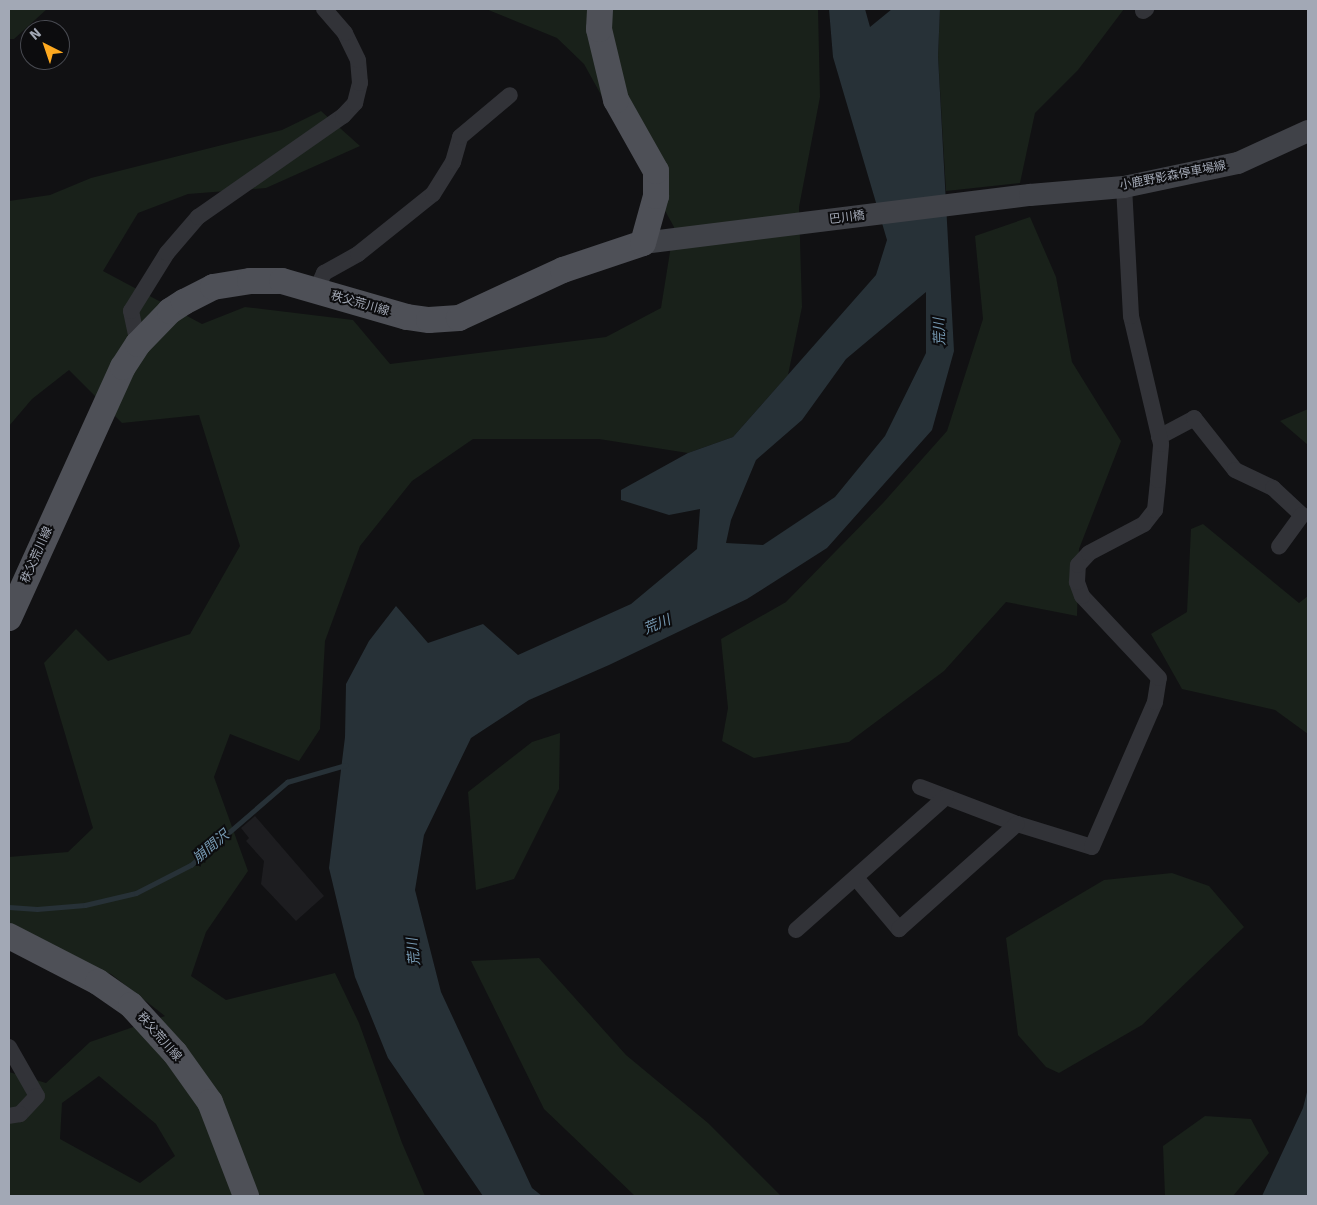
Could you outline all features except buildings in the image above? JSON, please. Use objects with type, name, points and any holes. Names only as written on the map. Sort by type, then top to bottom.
[{"type":"main road","points":[[600,9],[599,28],[616,100],[656,171],[653,242]]},
{"type":"main road","name":"小鹿野影森停車場線","points":[[1030,195],[1124,187],[1238,163],[1308,131]]},
{"type":"main road","name":"巴川橋","points":[[653,242],[1030,195]]},
{"type":"main road","name":"秩父荒川線","points":[[9,618],[106,401],[138,344],[170,311],[213,287],[250,281],[282,281],[407,317],[429,320],[459,318],[564,270],[653,242]]},
{"type":"main road","name":"秩父荒川線","points":[[9,936],[89,977],[131,1005],[175,1053],[210,1102],[246,1196]]},
{"type":"street","points":[[138,344],[131,312],[167,253],[198,217],[344,116],[355,103],[360,83],[358,60],[345,33],[324,9]]},
{"type":"street","points":[[316,291],[324,273],[358,254],[433,194],[453,162],[460,137],[510,95]]},
{"type":"street","points":[[920,787],[1017,824],[1092,847],[1155,702],[1159,678],[1082,596],[1077,582],[1078,565],[1089,553],[1144,524],[1155,510],[1159,437],[1132,316],[1124,187]]},
{"type":"street","points":[[1159,437],[1194,418],[1235,470],[1273,488],[1295,508],[1302,515],[1278,547]]},
{"type":"street","points":[[796,930],[946,797]]},
{"type":"street","points":[[856,878],[899,929],[1017,824]]},
{"type":"street","points":[[9,1047],[37,1096],[20,1114],[9,1116]]},
{"type":"shaded area","points":[[9,9],[47,9],[35,20],[20,20],[20,34],[14,39],[9,39]]},
{"type":"shaded area","points":[[486,9],[818,9],[820,97],[799,207],[802,307],[788,375],[733,437],[688,453],[599,439],[473,439],[412,481],[360,546],[325,641],[320,729],[299,761],[230,734],[214,777],[248,871],[206,932],[191,976],[226,1000],[335,973],[359,1023],[402,1143],[425,1196],[9,1196],[9,1072],[46,1083],[90,1042],[165,1016],[111,974],[9,945],[9,857],[68,852],[93,828],[44,663],[76,629],[108,661],[190,634],[240,546],[199,415],[122,423],[69,370],[32,399],[9,426],[9,201],[50,195],[91,178],[282,130],[321,111],[360,146],[266,188],[188,194],[138,213],[103,271],[202,324],[245,307],[353,320],[390,364],[606,337],[661,308],[674,227],[584,64],[557,38]],"holes":[[[99,1076],[156,1124],[175,1156],[140,1183],[60,1139],[62,1103]]]},
{"type":"shaded area","points":[[940,9],[1124,9],[1078,70],[1035,113],[1020,183],[946,191],[938,56]]},
{"type":"shaded area","points":[[1030,217],[1056,277],[1072,362],[1121,441],[1079,549],[1077,616],[1006,602],[944,671],[849,742],[754,758],[722,741],[728,708],[721,639],[786,602],[883,503],[947,431],[983,319],[975,236]]},
{"type":"shaded area","points":[[1308,409],[1308,445],[1280,421]]},
{"type":"shaded area","points":[[1203,524],[1299,603],[1308,596],[1308,734],[1275,710],[1182,689],[1151,634],[1187,612],[1191,529]]},
{"type":"shaded area","points":[[560,733],[559,789],[514,879],[476,890],[468,792],[532,742]]},
{"type":"shaded area","points":[[255,816],[324,896],[296,921],[261,884],[264,861],[246,841],[249,838],[241,828]]},
{"type":"shaded area","points":[[1172,873],[1209,886],[1244,927],[1142,1025],[1059,1073],[1046,1067],[1018,1035],[1006,938],[1104,880]]},
{"type":"shaded area","points":[[539,958],[626,1055],[708,1123],[781,1196],[635,1196],[544,1109],[471,961]]},
{"type":"shaded area","points":[[1205,1116],[1251,1119],[1269,1153],[1233,1196],[1165,1196],[1163,1146]]},
{"type":"water","name":"荒川","points":[[829,9],[865,9],[870,27],[892,9],[940,9],[938,56],[954,351],[932,430],[827,548],[747,599],[609,665],[529,700],[471,738],[424,835],[415,890],[441,992],[532,1188],[542,1196],[483,1196],[388,1058],[355,977],[329,868],[345,737],[346,684],[369,641],[396,606],[428,643],[483,624],[518,655],[631,604],[697,549],[700,509],[669,515],[621,500],[621,490],[688,453],[733,437],[876,275],[887,240],[833,57]],"holes":[[[926,292],[926,353],[885,436],[835,497],[763,545],[726,543],[731,520],[756,460],[802,420],[846,359]]]},
{"type":"water","points":[[1308,1088],[1308,1196],[1262,1196],[1303,1108]]},
{"type":"waterway","name":"崩間沢","points":[[9,907],[37,909],[85,905],[136,893],[191,865],[287,782],[346,765]]}]
